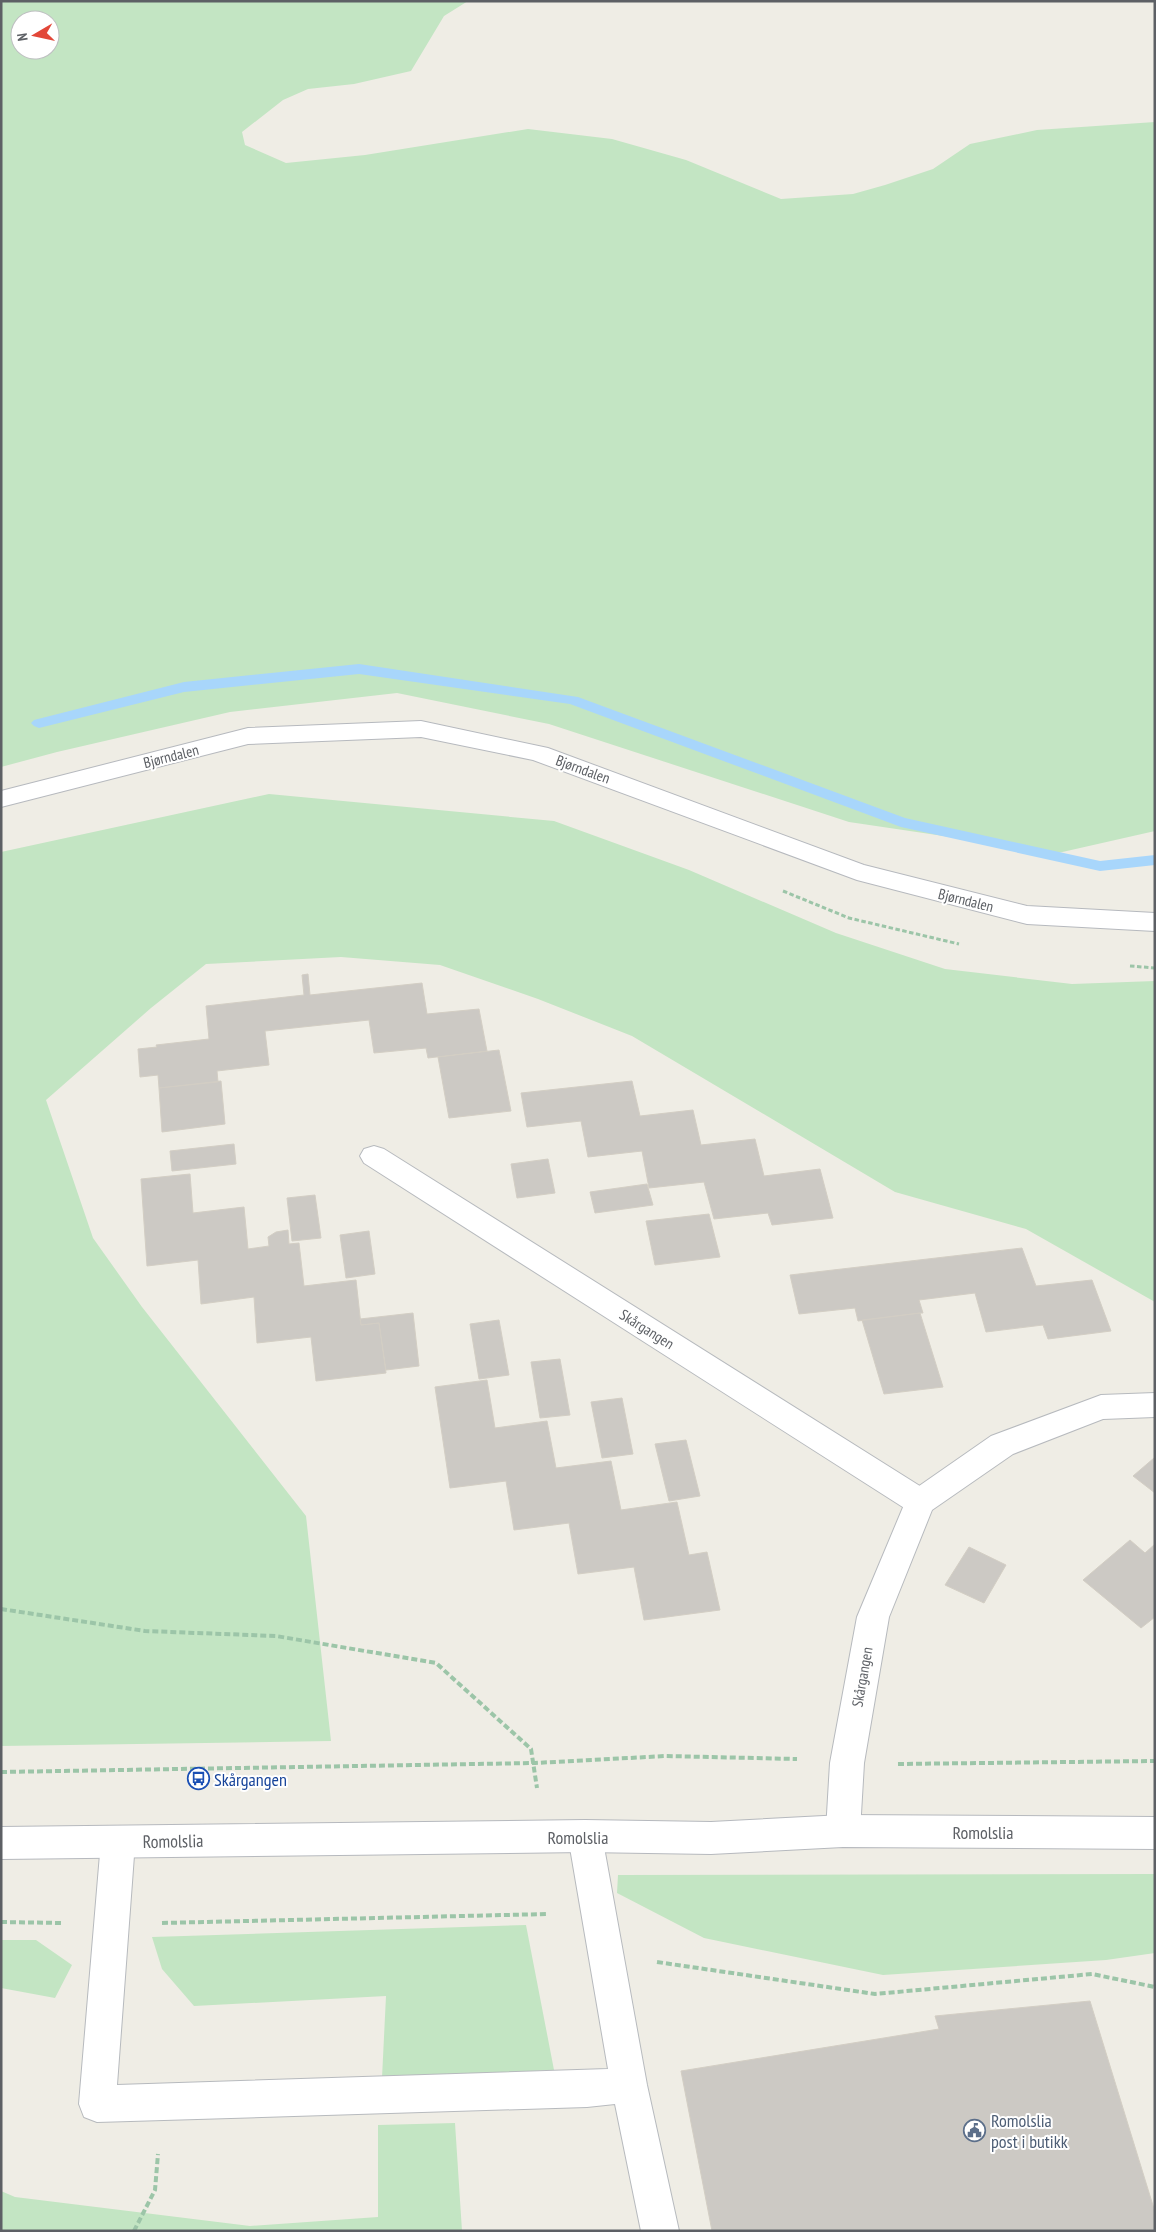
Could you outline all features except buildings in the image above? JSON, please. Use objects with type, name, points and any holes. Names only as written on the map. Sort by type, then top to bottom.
[{"type":"street","name":"Bjørndalen","points":[[1,799],[248,736],[421,729],[539,753],[857,872],[1027,916],[1155,922]]},
{"type":"street","name":"Skårgangen","points":[[374,1156],[920,1502],[873,1617],[847,1763],[843,1831]]},
{"type":"street","points":[[920,1502],[1002,1445],[1101,1407],[1155,1404]]},
{"type":"street","name":"Romolslia","points":[[1,1843],[585,1836],[710,1838],[843,1831],[1155,1833]]},
{"type":"street","points":[[585,1836],[629,2085],[660,2231]]},
{"type":"street","points":[[118,1842],[98,2104],[587,2089],[629,2085]]},
{"type":"path","points":[[777,888],[849,918],[961,944]]},
{"type":"path","points":[[1125,965],[1155,968]]},
{"type":"path","points":[[1,1609],[145,1631],[276,1636],[436,1663],[531,1749],[535,1763],[1,1772]]},
{"type":"path","points":[[1,1922],[112,1924],[549,1914]]},
{"type":"path","points":[[606,1954],[875,1994],[1092,1974],[1155,1987]]},
{"type":"path","points":[[134,2231],[155,2190],[162,2102]]},
{"type":"green space","points":[[1,1],[468,1],[444,16],[411,71],[354,84],[308,89],[283,100],[242,132],[245,145],[286,163],[365,155],[528,129],[612,139],[686,160],[781,199],[853,194],[933,169],[970,144],[1037,130],[1155,122],[1155,831],[1058,853],[849,822],[549,724],[397,693],[230,712],[57,752],[1,767]]},
{"type":"green space","points":[[269,794],[554,821],[689,870],[836,933],[945,969],[1072,984],[1155,981],[1155,1302],[1026,1229],[895,1192],[632,1036],[538,999],[440,965],[341,957],[206,964],[151,1008],[46,1100],[93,1238],[142,1307],[306,1516],[331,1741],[1,1746],[1,852]]},
{"type":"green space","points":[[1155,1874],[1155,1953],[1106,1960],[883,1975],[704,1938],[617,1893],[618,1875]]},
{"type":"green space","points":[[526,1925],[554,2070],[382,2078],[386,1996],[194,2006],[162,1969],[152,1937]]},
{"type":"green space","points":[[1,1940],[36,1940],[72,1965],[55,1998],[1,1988]]},
{"type":"green space","points":[[455,2123],[462,2231],[1,2231],[1,2191],[15,2197],[250,2226],[378,2217],[378,2125]]},
{"type":"waterway","points":[[39,723],[184,687],[359,669],[573,700],[901,822],[1100,866],[1155,860]]},
{"type":"place","name":"Skårgangen","points":[[198,1779]]},
{"type":"place","name":"Romolslia post i butikk","points":[[975,2130]]}]
